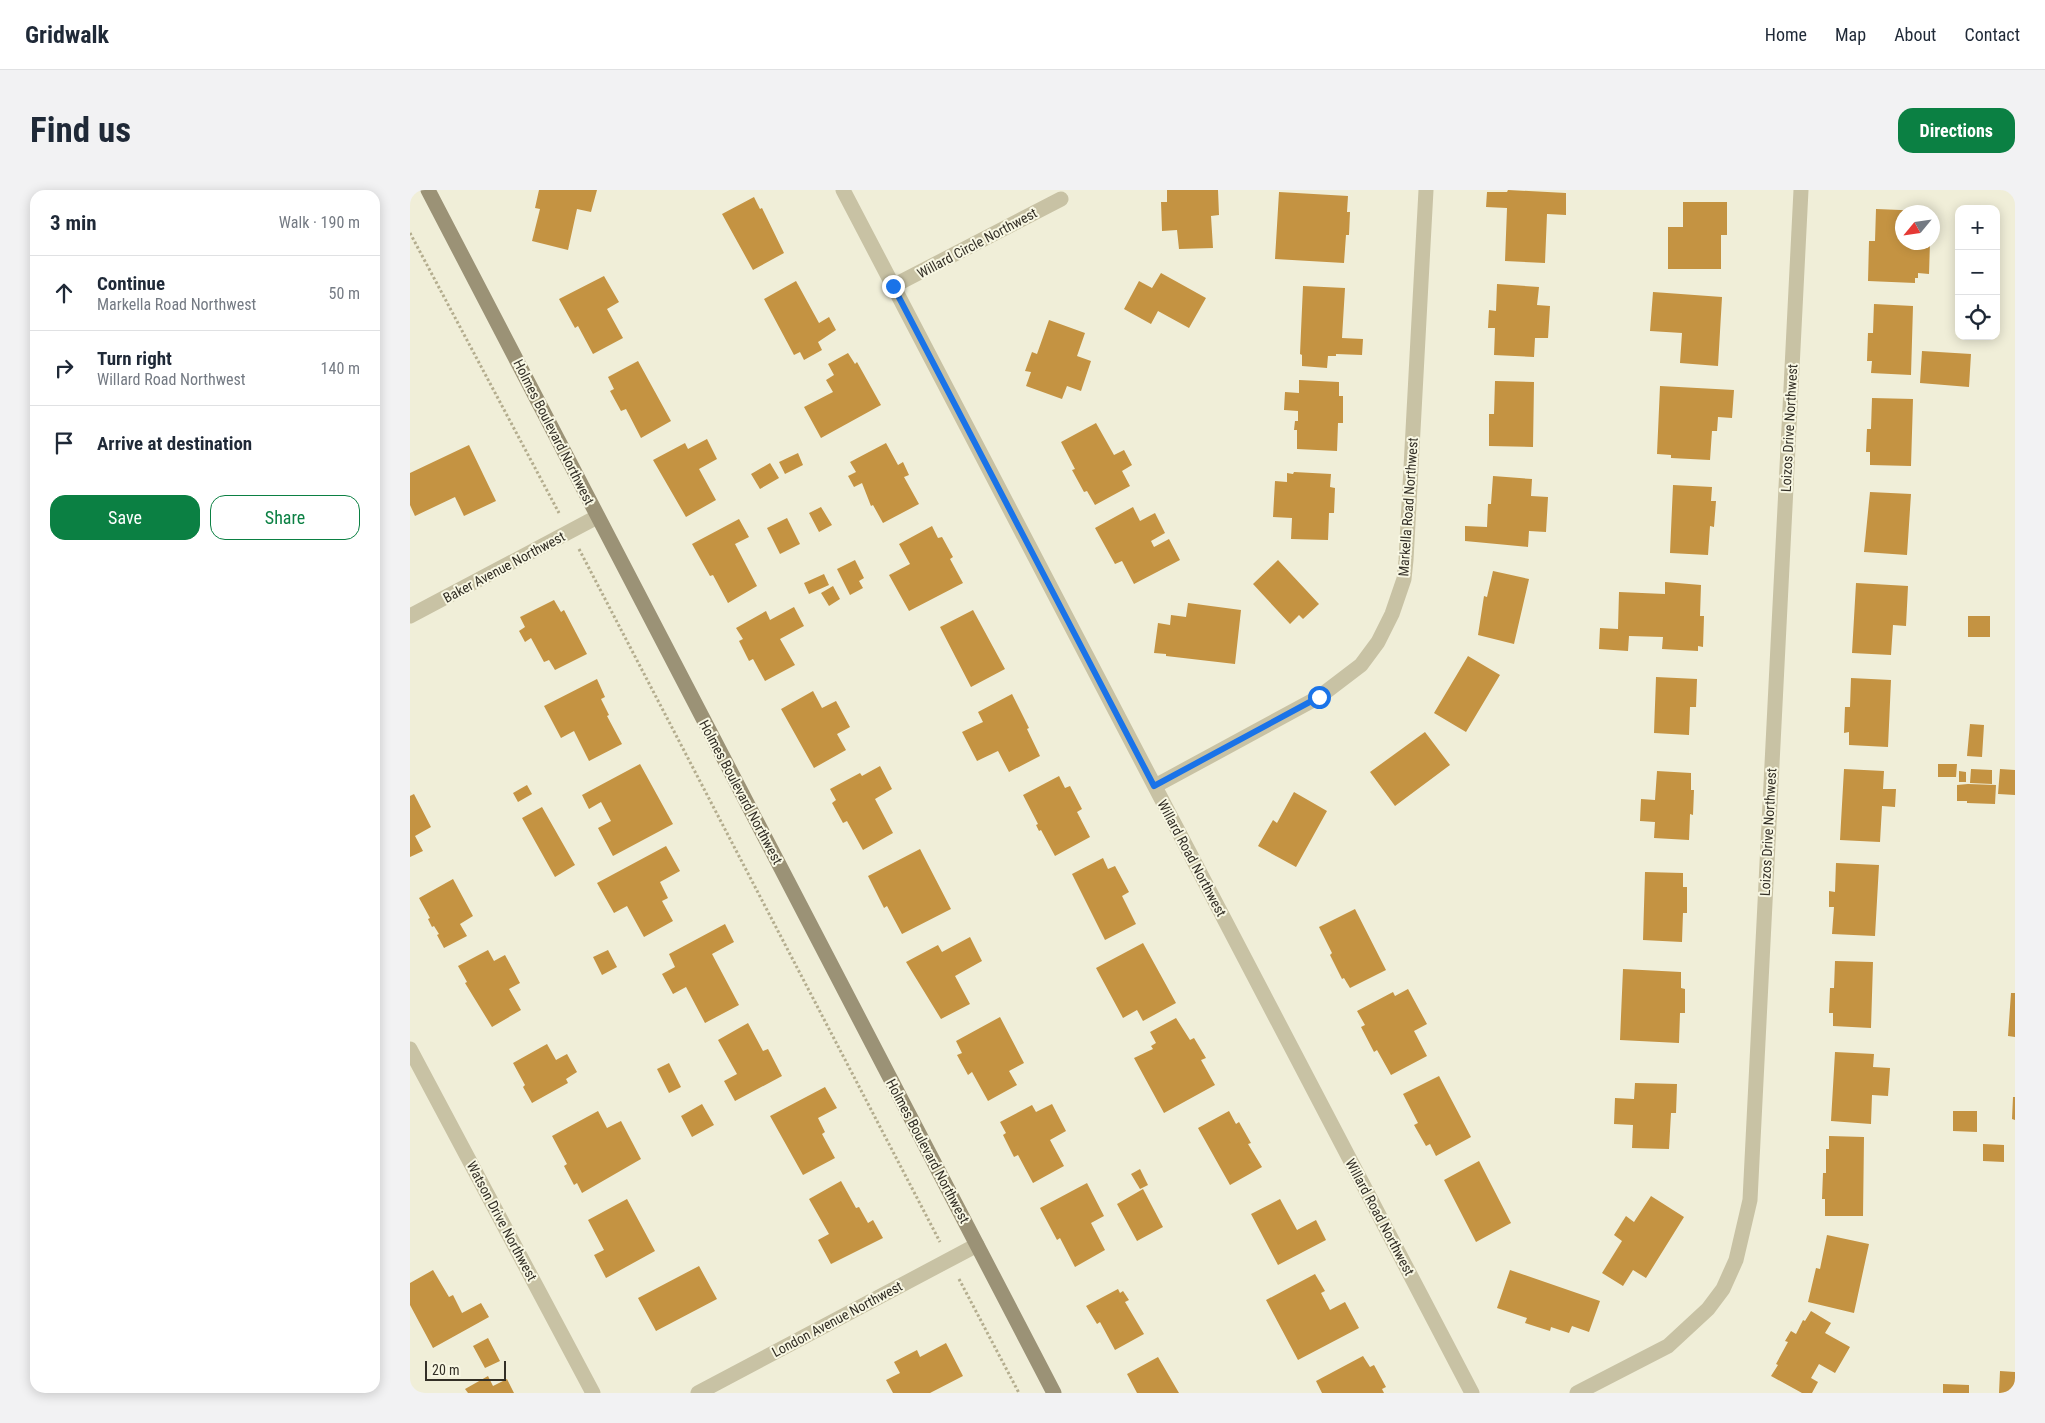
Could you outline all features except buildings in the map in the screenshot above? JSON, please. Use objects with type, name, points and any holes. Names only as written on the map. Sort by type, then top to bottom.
[{"type":"street","name":"Holmes Boulevard Northwest","points":[[428,190],[1054,1393]]},
{"type":"street","name":"Willard Road Northwest","points":[[843,190],[1472,1393]]},
{"type":"street","name":"Markella Road Northwest","points":[[1154,786],[1319,697],[1361,665],[1378,642],[1392,614],[1404,579],[1406,560],[1426,190]]},
{"type":"street","name":"Loizos Drive Northwest","points":[[1577,1393],[1668,1346],[1708,1308],[1723,1289],[1736,1260],[1750,1200],[1801,190]]},
{"type":"street","name":"Willard Circle Northwest","points":[[893,286],[1061,199]]},
{"type":"street","name":"Baker Avenue Northwest","points":[[410,616],[597,517]]},
{"type":"street","name":"Watson Drive Northwest","points":[[410,1049],[416,1076],[593,1393]]},
{"type":"street","name":"London Avenue Northwest","points":[[698,1393],[977,1245]]},
{"type":"path","points":[[410,233],[569,532],[1019,1393]]},
{"type":"route","points":[[893,286],[1154,786],[1319,697]]}]
